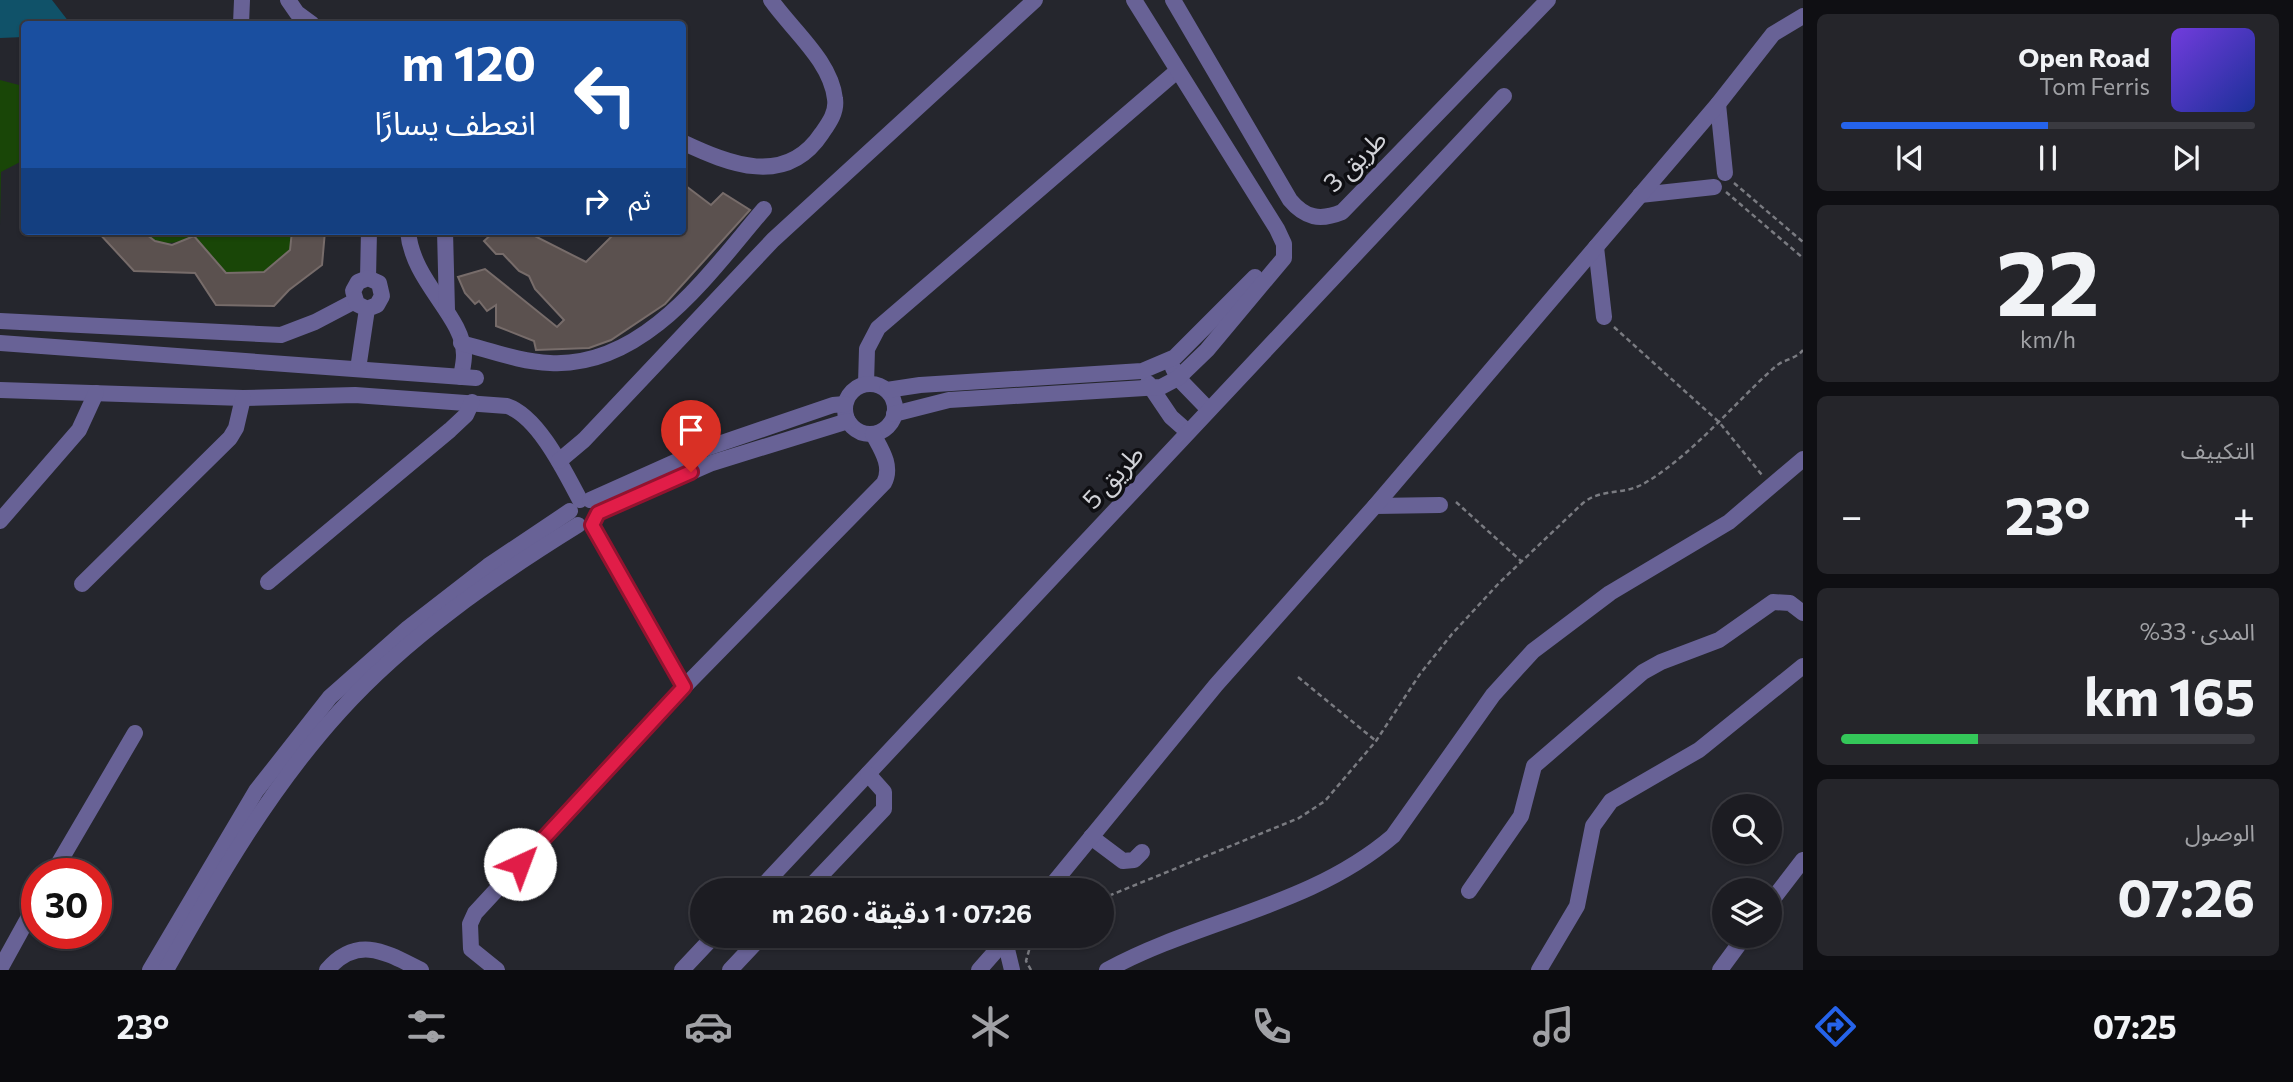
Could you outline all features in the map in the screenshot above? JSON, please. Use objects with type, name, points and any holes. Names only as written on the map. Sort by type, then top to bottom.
[{"type":"street","points":[[241,21],[242,0]]},
{"type":"street","points":[[288,0],[297,13],[308,21]]},
{"type":"street","points":[[686,144],[758,169],[789,162],[819,138],[832,117],[836,100],[823,67],[771,0]]},
{"type":"street","points":[[559,461],[584,440],[773,240],[1035,0]]},
{"type":"street","points":[[894,414],[948,400],[1118,388],[1151,389],[1178,378],[1207,350],[1284,258],[1284,244],[1134,0]]},
{"type":"street","name":"طريق 3","points":[[1173,0],[1290,200],[1306,214],[1328,218],[1342,212],[1548,0]]},
{"type":"street","points":[[1058,878],[1216,685],[1375,506],[1718,104],[1773,34],[1803,16]]},
{"type":"street","points":[[866,384],[864,359],[871,338],[878,328],[1177,71]]},
{"type":"street","name":"طريق 5","points":[[770,878],[1504,96]]},
{"type":"street","points":[[1718,104],[1728,177]]},
{"type":"street","points":[[1640,195],[1719,189]]},
{"type":"street","points":[[461,343],[550,363],[610,355],[667,317],[764,209]]},
{"type":"street","points":[[368,278],[369,235]]},
{"type":"street","points":[[0,343],[468,378],[461,343],[447,310],[421,275],[413,258],[409,235]]},
{"type":"street","points":[[445,235],[447,310]]},
{"type":"street","points":[[887,390],[894,401],[894,414],[890,424],[873,434],[863,433],[848,421],[845,404],[852,391],[866,384],[887,390],[920,385],[1142,371],[1169,360],[1228,305],[1284,244]]},
{"type":"street","points":[[1596,247],[1607,321]]},
{"type":"street","points":[[358,369],[361,305],[356,284],[368,278]]},
{"type":"street","points":[[0,321],[281,335],[361,305],[377,305],[382,293],[379,283],[368,278]]},
{"type":"street","points":[[1169,360],[1178,378],[1209,410]]},
{"type":"street","points":[[1142,371],[1171,417],[1188,432]]},
{"type":"street","points":[[0,390],[243,398],[355,395],[472,402],[516,409],[526,417],[559,461],[684,687]]},
{"type":"street","points":[[0,522],[79,430],[96,393]]},
{"type":"street","points":[[82,584],[230,438],[236,428],[243,398]]},
{"type":"street","points":[[268,582],[450,430],[466,415],[472,402]]},
{"type":"street","points":[[585,512],[618,485],[704,449],[834,405],[845,404]]},
{"type":"street","points":[[166,970],[208,881],[256,791],[330,697],[413,633],[488,566],[585,512],[712,463],[836,422],[848,421]]},
{"type":"street","points":[[497,970],[471,948],[469,935],[475,913],[684,687],[884,483],[887,477],[886,461],[873,434]]},
{"type":"street","points":[[1107,970],[1302,894],[1376,851],[1393,836],[1493,695],[1533,651],[1610,593],[1729,522],[1803,459]]},
{"type":"street","points":[[1375,506],[1448,504]]},
{"type":"street","points":[[1469,891],[1521,816],[1534,766],[1643,672],[1661,662],[1719,640],[1773,602],[1790,603],[1803,613]]},
{"type":"street","points":[[150,970],[208,881],[270,800],[340,711],[413,633]]},
{"type":"street","points":[[1539,970],[1577,906],[1588,841],[1601,812],[1623,792],[1699,750],[1803,666]]},
{"type":"street","points":[[62,858],[135,733]]},
{"type":"street","points":[[818,878],[884,809],[884,792],[869,774]]},
{"type":"street","points":[[256,791],[270,800]]},
{"type":"street","points":[[1091,837],[1123,861],[1134,860],[1142,852]]},
{"type":"street","points":[[1782,891],[1800,872]]},
{"type":"street","points":[[0,969],[21,931]]},
{"type":"street","points":[[327,970],[356,951],[379,948],[421,970]]},
{"type":"street","points":[[685,969],[703,948]]},
{"type":"street","points":[[730,970],[751,948]]},
{"type":"street","points":[[979,970],[999,948]]},
{"type":"street","points":[[1008,948],[1012,970]]},
{"type":"street","points":[[1720,970],[1736,948]]},
{"type":"path","points":[[1728,177],[1803,242]]},
{"type":"path","points":[[1719,189],[1803,258]]},
{"type":"path","points":[[1607,321],[1719,422],[1772,487]]},
{"type":"path","points":[[1114,894],[1307,813],[1325,800],[1376,741],[1420,674],[1452,634],[1522,562],[1590,498],[1605,492],[1641,486],[1719,422],[1777,365],[1794,358],[1803,350]]},
{"type":"path","points":[[1448,504],[1522,562]]},
{"type":"path","points":[[1298,677],[1376,741]]},
{"type":"path","points":[[1030,948],[1026,961],[1031,970]]},
{"type":"green space","points":[[0,80],[21,87],[21,162],[1,172],[0,225]]},
{"type":"green space","points":[[148,235],[292,235],[290,250],[264,272],[226,273],[194,236],[167,243]]},
{"type":"water","points":[[0,0],[52,0],[68,21],[21,21],[21,37],[0,38]]},
{"type":"building","points":[[686,186],[711,205],[723,193],[750,210],[665,304],[611,340],[589,348],[536,350],[534,341],[496,326],[496,305],[487,311],[479,301],[475,304],[465,293],[458,277],[485,269],[557,327],[564,320],[535,289],[529,276],[519,271],[503,254],[496,254],[484,241],[491,235],[533,235],[586,262],[613,235],[686,235]]},
{"type":"building","points":[[101,235],[147,235],[155,241],[172,245],[194,236],[226,273],[264,272],[290,250],[292,235],[325,235],[322,265],[289,290],[274,306],[216,305],[195,273],[134,271]]},
{"type":"route","points":[[520,864],[684,687],[592,525],[598,513],[691,472]]}]
